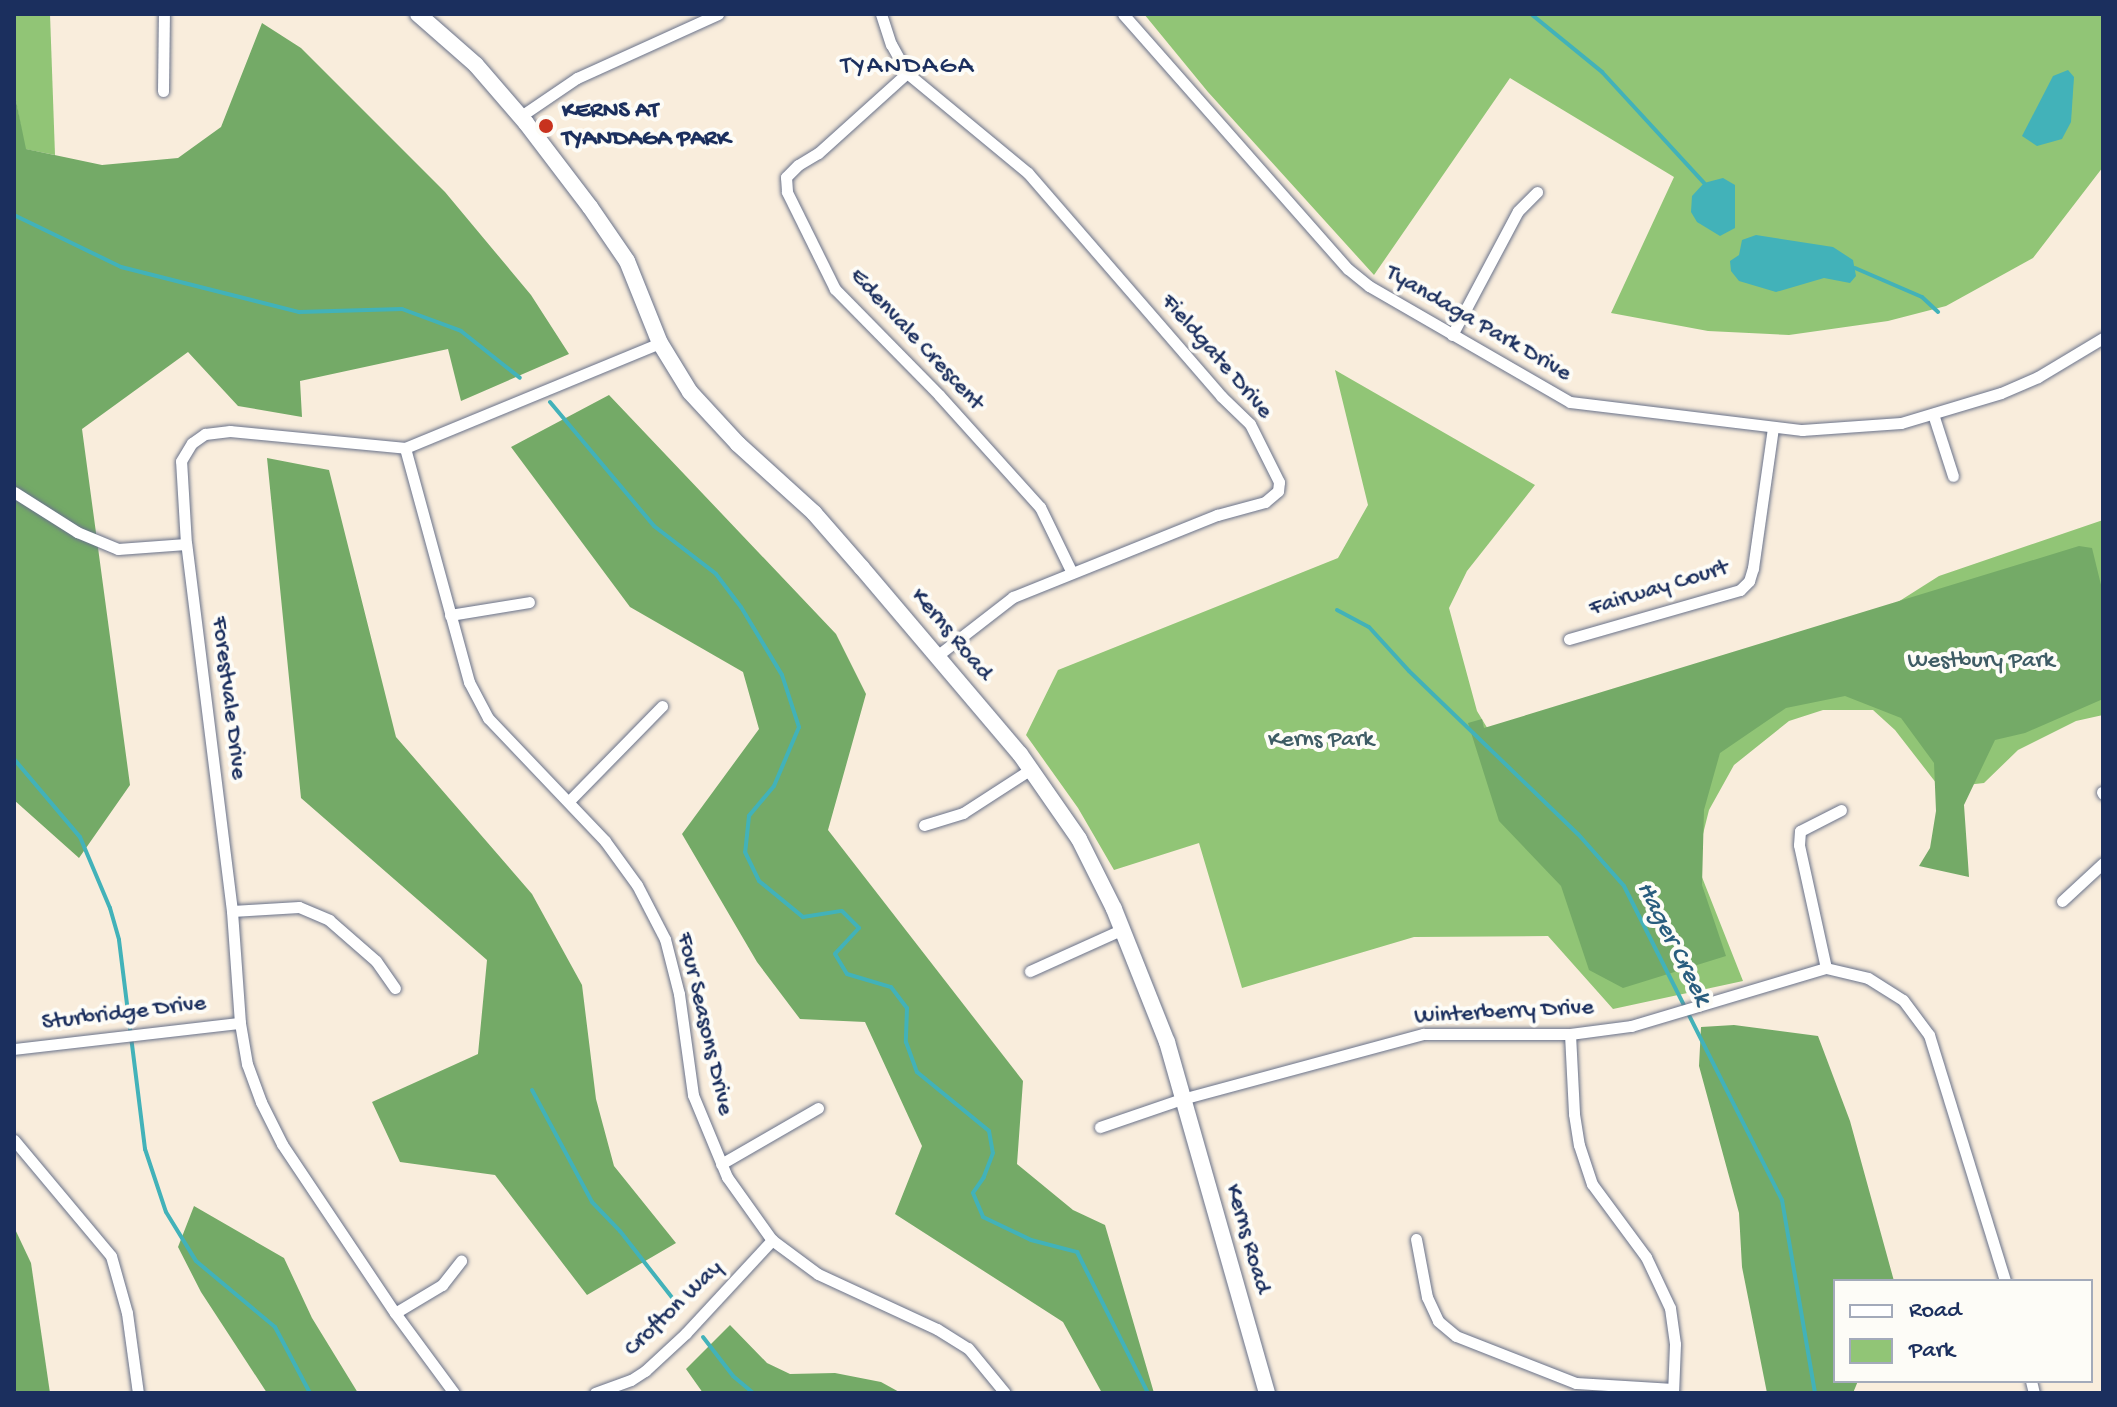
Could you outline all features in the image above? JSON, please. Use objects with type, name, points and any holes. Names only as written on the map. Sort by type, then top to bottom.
[{"type":"street","points":[[163,91],[164,14]]},
{"type":"street","name":"Kerns Road","points":[[418,14],[476,65],[521,116],[627,261],[660,343],[690,392],[714,420],[814,513],[1031,769],[1079,839],[1123,929],[1167,1042],[1267,1393]]},
{"type":"street","name":"Fieldgate Drive","points":[[881,14],[907,73],[1028,173],[1221,396],[1250,424],[1278,474],[1278,491],[1265,502],[1217,515],[1013,597],[937,656]]},
{"type":"street","name":"Tyandaga Park Drive","points":[[1123,14],[1348,269],[1369,286],[1570,402],[1773,428],[1834,429],[1901,423],[2038,377],[2100,346]]},
{"type":"street","points":[[521,116],[577,78],[713,15]]},
{"type":"street","name":"Edenvale Crescent","points":[[907,73],[818,153],[798,165],[786,177],[787,192],[835,289],[1033,499],[1072,573]]},
{"type":"street","points":[[1452,335],[1518,211],[1537,192]]},
{"type":"street","name":"Forestvale Drive","points":[[454,1393],[395,1313],[282,1144],[252,1077],[240,1023],[232,911],[186,544],[181,461],[192,443],[205,434],[230,431],[405,448],[660,343]]},
{"type":"street","points":[[1933,414],[1953,476]]},
{"type":"street","name":"Fairway Court","points":[[1569,639],[1740,590],[1749,581],[1773,428]]},
{"type":"street","name":"Four Seasons Drive","points":[[405,448],[469,682],[488,718],[605,841],[637,885],[665,939],[679,994],[693,1095],[721,1164],[772,1240],[818,1274],[937,1329],[968,1348],[1005,1393]]},
{"type":"street","points":[[14,492],[77,532],[118,549],[186,544]]},
{"type":"street","points":[[450,615],[529,602]]},
{"type":"street","points":[[569,801],[662,706]]},
{"type":"street","points":[[924,825],[963,813],[1031,769]]},
{"type":"street","points":[[1826,968],[1799,845],[1800,831],[1841,810]]},
{"type":"street","points":[[2062,901],[2103,863]]},
{"type":"street","points":[[232,911],[299,907],[329,920],[376,961],[395,988]]},
{"type":"street","points":[[1030,971],[1123,929]]},
{"type":"street","name":"Winterberry Drive","points":[[1100,1127],[1182,1099],[1423,1034],[1570,1034],[1631,1026],[1826,968],[1868,978],[1903,1000],[1929,1035],[2004,1279]]},
{"type":"street","name":"Sturbridge Drive","points":[[14,1049],[240,1023]]},
{"type":"street","points":[[1416,1239],[1427,1297],[1438,1321],[1456,1336],[1576,1383],[1673,1391],[1675,1344],[1670,1308],[1646,1257],[1592,1184],[1579,1145],[1574,1114],[1570,1034]]},
{"type":"street","points":[[721,1164],[818,1108]]},
{"type":"street","points":[[14,1140],[111,1256],[127,1313],[138,1393]]},
{"type":"street","name":"Crofton Way","points":[[595,1393],[631,1380],[686,1333],[772,1240]]},
{"type":"street","points":[[395,1313],[442,1285],[461,1261]]},
{"type":"street","points":[[631,1380],[638,1393]]},
{"type":"green space","points":[[14,14],[50,14],[55,155],[25,149],[14,91]]},
{"type":"green space","points":[[1144,14],[2103,14],[2103,167],[2033,258],[1946,306],[1888,321],[1789,335],[1708,331],[1611,313],[1674,177],[1510,78],[1374,275],[1208,92]]},
{"type":"green space","points":[[262,23],[301,48],[445,192],[531,295],[569,354],[461,401],[448,349],[300,381],[302,417],[238,406],[188,352],[82,429],[130,785],[79,858],[14,800],[14,91],[26,149],[102,165],[178,158],[221,127]]},
{"type":"green space","name":"Kerns Park","points":[[1335,370],[1535,485],[1467,571],[1449,608],[1477,711],[1518,779],[1789,671],[1939,576],[2103,520],[2103,715],[2076,721],[2018,750],[1984,783],[1940,788],[1895,730],[1873,710],[1823,710],[1789,721],[1734,765],[1709,810],[1696,862],[1743,981],[1613,1009],[1548,936],[1414,937],[1242,988],[1199,843],[1114,870],[1078,808],[1026,735],[1058,670],[1338,558],[1368,505]]},
{"type":"green space","points":[[609,395],[836,634],[866,694],[828,830],[1023,1081],[1017,1164],[1073,1210],[1105,1225],[1154,1393],[1102,1393],[1063,1322],[895,1214],[922,1146],[865,1022],[800,1019],[757,962],[682,834],[759,729],[743,672],[630,607],[511,447]]},
{"type":"green space","points":[[267,458],[329,470],[396,737],[532,894],[582,985],[596,1099],[614,1166],[676,1243],[587,1295],[495,1175],[400,1162],[372,1102],[478,1054],[487,960],[301,798]]},
{"type":"green space","name":"Westbury Park","points":[[2079,546],[2092,548],[2103,593],[2103,699],[2025,733],[1995,740],[1964,805],[1969,877],[1919,866],[1930,848],[1936,811],[1934,763],[1901,718],[1845,696],[1786,708],[1720,753],[1704,810],[1702,885],[1726,956],[1623,988],[1589,970],[1561,886],[1499,821],[1468,723],[1482,719],[1484,728]]},
{"type":"green space","points":[[1734,1025],[1818,1036],[1850,1121],[1893,1279],[1833,1279],[1833,1383],[1857,1383],[1853,1393],[1767,1393],[1742,1267],[1739,1213],[1699,1066],[1701,1027]]},
{"type":"green space","points":[[194,1206],[284,1258],[312,1318],[358,1393],[267,1393],[201,1292],[178,1247]]},
{"type":"green space","points":[[14,1227],[31,1263],[50,1393],[14,1393]]},
{"type":"green space","points":[[730,1325],[767,1363],[790,1374],[835,1373],[881,1382],[901,1393],[703,1393],[686,1369]]},
{"type":"water","points":[[2068,70],[2074,77],[2071,122],[2062,139],[2037,146],[2022,136],[2053,76]]},
{"type":"water","points":[[1723,178],[1735,185],[1735,228],[1720,236],[1697,222],[1691,212],[1692,196],[1704,183]]},
{"type":"water","points":[[1756,235],[1833,247],[1853,260],[1856,276],[1850,283],[1824,278],[1776,292],[1739,281],[1731,271],[1730,261],[1739,255],[1742,240]]},
{"type":"waterway","points":[[1531,14],[1602,72],[1704,183]]},
{"type":"waterway","points":[[14,215],[121,267],[299,312],[402,309],[461,331],[520,378]]},
{"type":"waterway","points":[[1855,268],[1922,297],[1938,312]]},
{"type":"waterway","points":[[550,402],[654,526],[716,574],[741,607],[782,675],[799,727],[774,786],[749,816],[745,852],[759,881],[803,917],[842,911],[859,928],[835,954],[847,974],[891,987],[907,1008],[906,1042],[917,1072],[989,1131],[993,1153],[984,1177],[973,1193],[983,1217],[1031,1240],[1077,1252],[1148,1393]]},
{"type":"waterway","name":"Hager Creek","points":[[1337,610],[1369,627],[1409,671],[1578,834],[1624,886],[1782,1200],[1815,1393]]},
{"type":"waterway","points":[[14,759],[80,837],[110,908],[119,940],[145,1149],[166,1212],[196,1261],[275,1327],[310,1393]]},
{"type":"waterway","points":[[532,1090],[592,1202],[620,1231],[674,1300]]},
{"type":"waterway","points":[[703,1337],[733,1376],[753,1393]]},
{"type":"place","name":"KERNS AT TYANDAGA PARK","points":[[546,126]]},
{"type":"district","name":"TYANDAGA","points":[[908,68]]}]
